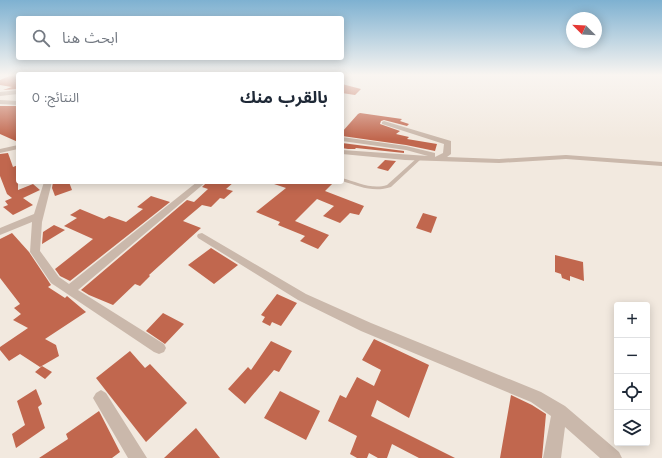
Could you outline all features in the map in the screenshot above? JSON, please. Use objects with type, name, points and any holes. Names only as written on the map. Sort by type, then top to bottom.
[{"type":"street","points":[[0,102],[16,103]]},
{"type":"street","points":[[2,109],[16,103]]},
{"type":"street","points":[[384,123],[448,143],[447,154],[442,158]]},
{"type":"street","points":[[344,139],[406,148],[442,158]]},
{"type":"street","points":[[0,152],[16,148]]},
{"type":"street","points":[[344,152],[419,159],[442,158],[499,161],[531,158],[566,158],[662,164]]},
{"type":"street","points":[[47,184],[38,216],[35,252],[55,280],[159,348]]},
{"type":"street","points":[[69,290],[200,184]]},
{"type":"street","points":[[0,232],[38,216]]},
{"type":"street","points":[[202,236],[302,297],[366,327],[536,397],[559,412],[613,458]]},
{"type":"street","points":[[101,398],[138,458]]},
{"type":"street","points":[[552,458],[559,412]]},
{"type":"lane","points":[[344,180],[373,188],[384,188],[389,186],[419,159]]},
{"type":"building","points":[[0,106],[16,106],[16,141],[0,134]]},
{"type":"building","points":[[360,113],[402,119],[400,121],[409,124],[407,126],[384,120],[381,121],[380,124],[400,131],[396,134],[409,137],[407,139],[437,144],[435,151],[406,145],[344,136],[344,130]]},
{"type":"building","points":[[344,143],[404,151],[404,153],[356,148],[344,148]]},
{"type":"building","points":[[8,153],[13,167],[16,166],[16,184],[18,184],[18,190],[33,184],[40,190],[23,198],[33,205],[13,215],[3,207],[8,205],[5,201],[12,198],[7,194],[0,176],[0,154]]},
{"type":"building","points":[[385,160],[396,161],[388,171],[377,168]]},
{"type":"building","points":[[53,184],[70,184],[72,190],[55,196],[52,188]]},
{"type":"building","points":[[205,184],[232,184],[226,189],[233,191],[224,199],[220,198],[211,207],[202,205],[183,221],[201,228],[149,275],[150,276],[140,286],[135,284],[113,305],[81,290],[187,200],[194,202],[208,189],[202,187]]},
{"type":"building","points":[[274,184],[332,184],[325,191],[364,206],[359,215],[350,213],[340,223],[323,216],[334,206],[317,199],[295,221],[329,235],[318,249],[300,241],[305,236],[278,225],[280,222],[256,212],[286,188]]},
{"type":"building","points":[[151,196],[170,202],[70,281],[60,276],[55,269],[93,239],[64,226],[77,218],[70,215],[80,209],[104,219],[109,216],[126,222],[143,209],[137,207]]},
{"type":"building","points":[[423,213],[437,217],[431,233],[416,228]]},
{"type":"building","points":[[54,225],[65,230],[42,244],[43,232]]},
{"type":"building","points":[[12,233],[29,252],[51,285],[48,287],[65,298],[67,296],[86,312],[45,339],[56,345],[59,356],[40,367],[20,354],[9,361],[0,350],[0,347],[28,328],[13,320],[21,314],[14,308],[20,304],[0,278],[0,239]]},
{"type":"building","points":[[211,248],[238,265],[214,284],[188,265]]},
{"type":"building","points":[[555,255],[583,262],[584,281],[570,276],[570,281],[562,278],[561,274],[555,272]]},
{"type":"building","points":[[277,294],[297,303],[281,326],[272,322],[270,326],[262,322],[265,317],[261,315]]},
{"type":"building","points":[[163,313],[184,324],[165,344],[146,331]]},
{"type":"building","points":[[374,339],[429,365],[409,418],[377,400],[371,416],[455,458],[419,458],[392,444],[387,458],[378,458],[369,453],[367,458],[357,458],[350,454],[357,436],[328,421],[340,395],[346,398],[357,377],[374,386],[381,370],[362,360]]},
{"type":"building","points":[[271,341],[292,351],[279,372],[274,370],[245,404],[228,389],[248,367],[251,370]]},
{"type":"building","points":[[130,351],[145,368],[150,364],[187,403],[146,442],[96,378]]},
{"type":"building","points":[[42,366],[52,372],[45,379],[35,372]]},
{"type":"building","points":[[36,389],[42,404],[38,407],[45,428],[16,448],[12,434],[25,425],[17,401]]},
{"type":"building","points":[[280,391],[320,411],[306,440],[264,418]]},
{"type":"building","points":[[511,395],[532,405],[546,414],[542,458],[500,458]]},
{"type":"building","points":[[99,411],[120,452],[112,458],[39,458],[68,439],[66,434]]},
{"type":"building","points":[[196,428],[220,458],[164,458]]}]
